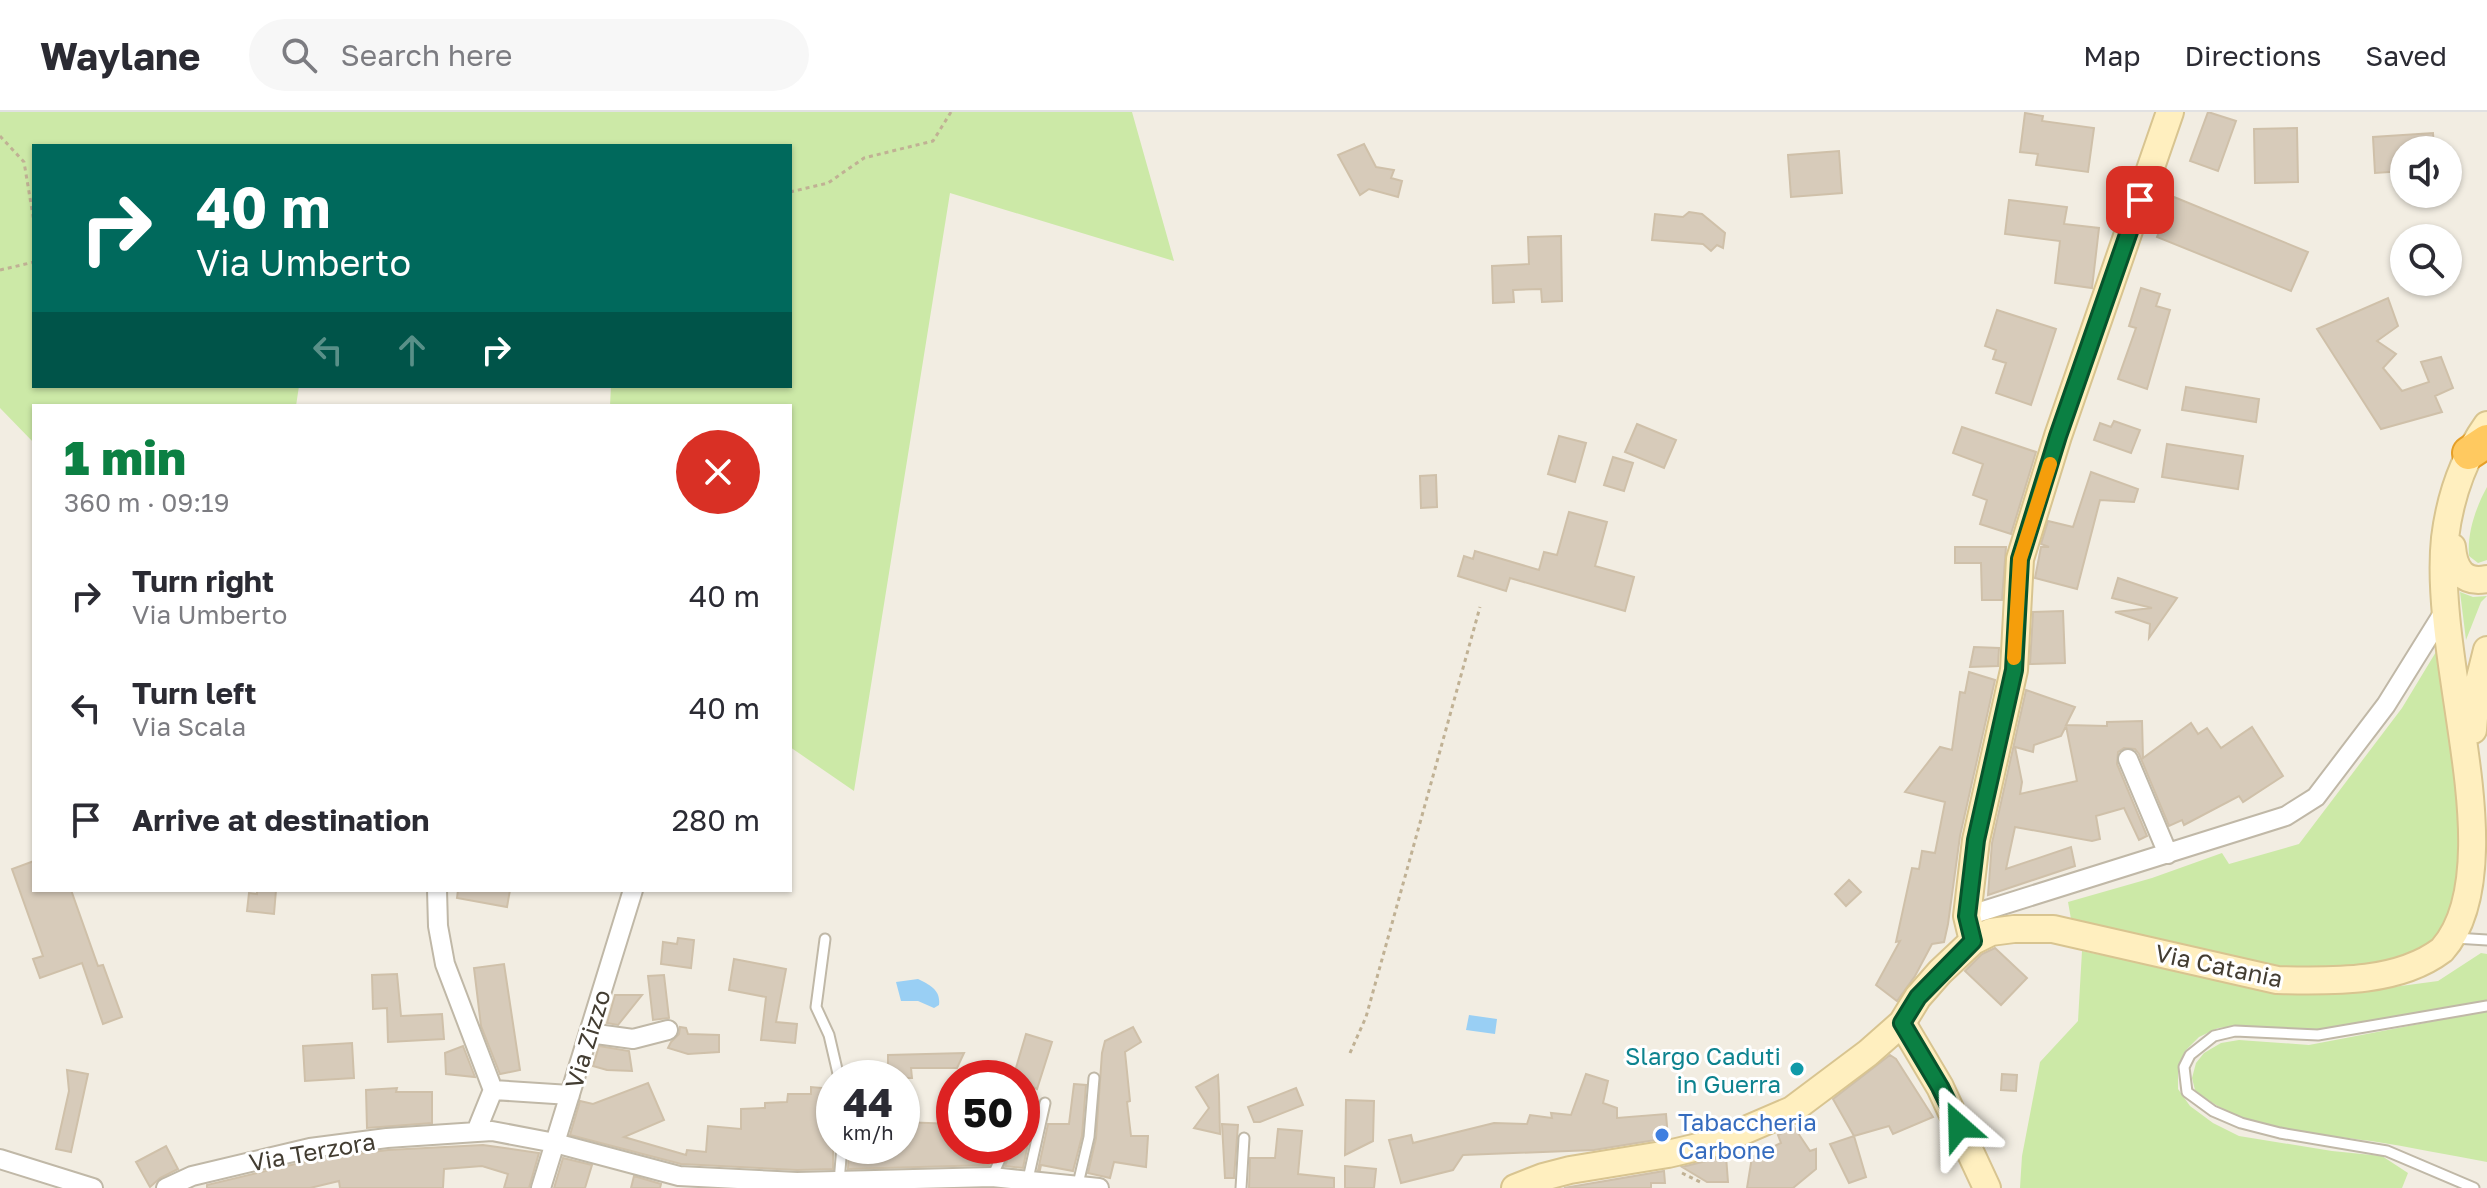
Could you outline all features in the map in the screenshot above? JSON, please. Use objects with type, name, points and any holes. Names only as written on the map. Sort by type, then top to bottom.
[{"type":"main road","points":[[1518,1188],[1570,1170],[1715,1143],[1792,1110],[1829,1084],[1902,1023],[1970,929],[1976,840],[2014,670],[2020,559],[2058,436],[2170,112]]},
{"type":"main road","name":"Via Catania","points":[[1970,929],[2053,929],[2277,980],[2315,981],[2388,974],[2442,951],[2470,916],[2479,891],[2481,872],[2474,794],[2462,729],[2447,607],[2445,539],[2455,492],[2481,453],[2487,425]]},
{"type":"main road","points":[[2455,492],[2452,535],[2455,565],[2466,578],[2474,581],[2487,579]]},
{"type":"main road","points":[[2474,794],[2476,694],[2487,650]]},
{"type":"main road","points":[[1902,1023],[1940,1087],[1987,1188]]},
{"type":"street","points":[[1970,929],[2168,854],[2286,816],[2316,797],[2386,705],[2447,607]]},
{"type":"street","points":[[2128,759],[2168,854]]},
{"type":"street","points":[[437,892],[438,926],[445,964],[492,1084],[469,1132]]},
{"type":"street","name":"Via Zizzo","points":[[541,1188],[632,892]]},
{"type":"street","points":[[589,1033],[633,1039],[668,1030]]},
{"type":"street","points":[[492,1084],[570,1095]]},
{"type":"street","name":"Via Terzora","points":[[166,1188],[192,1176],[310,1148],[387,1138],[492,1131],[555,1143],[679,1176],[797,1185],[992,1177],[1099,1188]]},
{"type":"street","points":[[0,1159],[93,1188]]},
{"type":"lane","points":[[2455,938],[2487,940]]},
{"type":"lane","points":[[825,939],[816,1007],[829,1035],[835,1060]]},
{"type":"lane","points":[[2474,1188],[2387,1151],[2280,1133],[2241,1123],[2213,1111],[2187,1092],[2184,1067],[2198,1046],[2214,1036],[2235,1031],[2318,1035],[2487,1006]]},
{"type":"lane","points":[[1078,1184],[1089,1137],[1094,1078]]},
{"type":"lane","points":[[1028,1179],[1045,1103]]},
{"type":"lane","points":[[1241,1188],[1244,1138]]},
{"type":"lane","points":[[839,1182],[840,1164]]},
{"type":"lane","points":[[992,1177],[998,1164]]},
{"type":"path","points":[[792,192],[828,183],[864,158],[933,141],[951,112]]},
{"type":"path","points":[[0,136],[24,162],[32,210]]},
{"type":"path","points":[[0,270],[32,262]]},
{"type":"path","points":[[1350,1053],[1371,1002],[1480,607]]},
{"type":"green space","points":[[0,112],[1132,112],[1174,261],[950,193],[854,791],[792,748],[792,404],[610,404],[611,388],[792,388],[792,144],[32,144],[32,388],[299,388],[296,404],[32,404],[32,441],[0,408]]},
{"type":"green space","points":[[2487,487],[2487,560],[2478,563],[2469,556],[2469,538]]},
{"type":"green space","points":[[2460,592],[2473,597],[2487,596],[2481,602],[2466,640]]},
{"type":"green space","points":[[2442,642],[2468,878],[2440,934],[2423,948],[2393,961],[2350,967],[2270,966],[2071,919],[2068,902],[2152,878],[2222,853],[2229,864],[2299,844],[2402,708]]},
{"type":"green space","points":[[2082,951],[2278,991],[2356,992],[2438,981],[2481,953],[2487,954],[2487,1002],[2311,1032],[2238,1026],[2218,1028],[2199,1037],[2185,1051],[2178,1067],[2178,1089],[2190,1106],[2213,1123],[2239,1136],[2382,1156],[2408,1173],[2402,1188],[2020,1188],[2022,1156],[2040,1062],[2078,1021]]},
{"type":"green space","points":[[2487,1011],[2487,1162],[2256,1122],[2214,1104],[2195,1090],[2192,1078],[2196,1063],[2204,1053],[2221,1043],[2239,1040],[2309,1045]]},
{"type":"water","points":[[918,979],[936,992],[939,1005],[934,1008],[918,1001],[901,1001],[896,982]]},
{"type":"water","points":[[1469,1015],[1497,1019],[1495,1034],[1466,1030]]},
{"type":"building","points":[[2208,112],[2236,121],[2218,171],[2190,161]]},
{"type":"building","points":[[2025,113],[2043,116],[2042,121],[2094,128],[2088,172],[2036,165],[2038,154],[2020,152]]},
{"type":"building","points":[[2297,128],[2298,182],[2255,183],[2254,129]]},
{"type":"building","points":[[2433,133],[2433,136],[2390,136],[2390,172],[2375,173],[2373,137]]},
{"type":"building","points":[[1364,144],[1376,167],[1394,170],[1391,178],[1402,181],[1398,197],[1369,189],[1360,195],[1338,155]]},
{"type":"building","points":[[1839,151],[1842,193],[1791,197],[1788,155]]},
{"type":"building","points":[[2174,197],[2308,252],[2291,291],[2157,237]]},
{"type":"building","points":[[2009,200],[2067,207],[2064,224],[2099,228],[2092,288],[2055,283],[2060,241],[2005,234]]},
{"type":"building","points":[[1689,212],[1702,214],[1725,233],[1723,248],[1717,245],[1711,251],[1703,244],[1652,240],[1655,214],[1683,217]]},
{"type":"building","points":[[1561,236],[1562,301],[1542,302],[1541,289],[1513,290],[1514,302],[1493,303],[1492,266],[1529,264],[1528,237]]},
{"type":"building","points":[[2141,288],[2160,294],[2156,306],[2170,310],[2147,389],[2118,379],[2136,328],[2129,326]]},
{"type":"building","points":[[2388,298],[2398,326],[2377,341],[2396,354],[2383,368],[2402,391],[2429,382],[2421,362],[2441,357],[2453,388],[2435,396],[2442,412],[2381,429],[2317,329]]},
{"type":"building","points":[[1997,310],[2056,329],[2031,405],[1996,393],[2006,363],[1993,359],[1996,350],[1985,346]]},
{"type":"building","points":[[2186,387],[2259,399],[2256,422],[2182,410]]},
{"type":"building","points":[[2114,421],[2140,430],[2131,453],[2094,440],[2100,423],[2111,427]]},
{"type":"building","points":[[1637,424],[1676,440],[1664,468],[1625,452]]},
{"type":"building","points":[[1962,427],[2036,452],[2011,534],[1980,524],[1987,500],[1973,495],[1983,464],[1953,453]]},
{"type":"building","points":[[1559,436],[1586,443],[1575,482],[1548,474]]},
{"type":"building","points":[[2167,444],[2243,456],[2238,489],[2162,477]]},
{"type":"building","points":[[1613,457],[1633,463],[1624,491],[1604,485]]},
{"type":"building","points":[[2091,472],[2138,489],[2134,502],[2100,500],[2077,589],[2035,578],[2041,547],[2049,547],[2041,544],[2048,521],[2073,527]]},
{"type":"building","points":[[1436,475],[1437,507],[1421,508],[1420,476]]},
{"type":"building","points":[[1569,512],[1607,522],[1595,566],[1634,577],[1625,611],[1510,578],[1506,591],[1458,576],[1464,556],[1473,559],[1475,551],[1539,570],[1544,552],[1557,555]]},
{"type":"building","points":[[1955,547],[2006,547],[2002,600],[1982,600],[1981,563],[1955,563]]},
{"type":"building","points":[[2118,578],[2177,598],[2149,638],[2150,624],[2115,612],[2152,608],[2112,598]]},
{"type":"building","points":[[2063,611],[2065,663],[2030,664],[2033,612]]},
{"type":"building","points":[[1974,647],[1999,648],[1998,666],[1970,667]]},
{"type":"building","points":[[1969,672],[1995,680],[1960,836],[1948,924],[1944,942],[1932,944],[1897,1001],[1876,985],[1900,941],[1896,942],[1912,868],[1919,869],[1922,851],[1935,853],[1945,802],[1905,792],[1940,747],[1952,750],[1960,692],[1965,693]]},
{"type":"building","points":[[2026,690],[2075,707],[2066,725],[2107,726],[2107,722],[2142,721],[2143,758],[2191,723],[2198,734],[2207,728],[2221,748],[2252,727],[2283,776],[2243,802],[2239,796],[2184,825],[2182,820],[2169,826],[2139,754],[2135,749],[2124,748],[2118,752],[2117,764],[2147,836],[2139,840],[2124,808],[2096,816],[2100,839],[2092,841],[2015,827],[2006,869],[2071,847],[2075,866],[1988,895],[1992,843]],"holes":[[[2066,726],[2077,781],[2020,794],[2022,782],[2015,747],[2033,752],[2034,745],[2061,736]]]},
{"type":"building","points":[[32,862],[32,892],[72,892],[98,966],[103,965],[122,1017],[103,1024],[82,963],[40,978],[33,959],[43,956],[12,869]]},
{"type":"building","points":[[1849,880],[1861,892],[1846,906],[1835,894]]},
{"type":"building","points":[[276,892],[274,914],[247,911],[249,893]]},
{"type":"building","points":[[458,892],[510,892],[507,907],[457,898]]},
{"type":"building","points":[[678,938],[694,940],[691,968],[661,964],[663,942],[677,944]]},
{"type":"building","points":[[1995,948],[2027,978],[2001,1005],[1965,971],[1982,954]]},
{"type":"building","points":[[734,959],[786,969],[776,1022],[797,1024],[795,1043],[761,1040],[766,997],[729,990]]},
{"type":"building","points":[[504,964],[520,1070],[500,1074],[481,1026],[474,968]]},
{"type":"building","points":[[397,974],[401,1016],[442,1014],[444,1039],[388,1042],[387,1008],[373,1009],[372,975]]},
{"type":"building","points":[[664,975],[669,1018],[653,1020],[648,976]]},
{"type":"building","points":[[615,995],[642,995],[618,1025],[607,1023]]},
{"type":"building","points":[[680,1027],[686,1028],[688,1034],[719,1035],[719,1052],[688,1054],[668,1048],[679,1034]]},
{"type":"building","points":[[1133,1027],[1141,1042],[1125,1052],[1130,1101],[1127,1102],[1131,1136],[1148,1136],[1146,1167],[1114,1162],[1110,1178],[1088,1173],[1096,1138],[1105,1041]]},
{"type":"building","points":[[1026,1034],[1052,1042],[1040,1080],[1040,1060],[1018,1060]]},
{"type":"building","points":[[352,1043],[354,1078],[305,1081],[303,1046]]},
{"type":"building","points":[[463,1046],[475,1077],[446,1074],[445,1053]]},
{"type":"building","points":[[599,1046],[629,1051],[632,1071],[593,1066]]},
{"type":"building","points":[[964,1053],[961,1060],[936,1060],[936,1068],[920,1068],[920,1060],[888,1060],[888,1055]]},
{"type":"building","points":[[1890,1055],[1896,1059],[1933,1117],[1893,1134],[1889,1126],[1854,1136],[1833,1099]]},
{"type":"building","points":[[67,1070],[88,1074],[71,1152],[56,1149],[69,1091]]},
{"type":"building","points":[[1586,1074],[1608,1081],[1603,1103],[1617,1108],[1617,1118],[1666,1114],[1668,1138],[1594,1150],[1463,1155],[1453,1170],[1401,1183],[1389,1140],[1411,1135],[1413,1143],[1494,1123],[1527,1124],[1530,1115],[1552,1118],[1551,1113],[1571,1115]]},
{"type":"building","points":[[2002,1074],[2017,1075],[2016,1091],[2001,1090]]},
{"type":"building","points":[[1218,1075],[1220,1134],[1194,1128],[1209,1108],[1196,1087]]},
{"type":"building","points":[[648,1083],[664,1120],[624,1137],[686,1155],[687,1150],[706,1152],[708,1126],[741,1129],[741,1109],[765,1108],[765,1103],[787,1102],[788,1094],[811,1094],[811,1087],[816,1087],[816,1164],[833,1164],[833,1169],[681,1164],[570,1135],[580,1101],[593,1104]]},
{"type":"building","points":[[1074,1084],[1086,1085],[1082,1136],[1073,1171],[1041,1165],[1038,1170],[1048,1124],[1069,1124]]},
{"type":"building","points":[[397,1088],[396,1092],[432,1092],[432,1123],[367,1128],[366,1090]]},
{"type":"building","points":[[1296,1088],[1303,1105],[1254,1122],[1248,1107]]},
{"type":"building","points":[[1346,1100],[1374,1101],[1373,1141],[1345,1155]]},
{"type":"building","points":[[920,1123],[936,1123],[936,1164],[989,1164],[989,1165],[848,1169],[848,1164],[920,1164]]},
{"type":"building","points":[[1222,1124],[1238,1125],[1234,1178],[1225,1178]]},
{"type":"building","points":[[1794,1127],[1810,1151],[1816,1149],[1816,1169],[1793,1188],[1747,1188],[1752,1157],[1781,1143],[1778,1135]]},
{"type":"building","points":[[1278,1129],[1302,1131],[1298,1174],[1334,1178],[1334,1188],[1249,1188],[1250,1158],[1275,1158]]},
{"type":"building","points":[[1854,1136],[1866,1177],[1849,1183],[1830,1144]]},
{"type":"building","points":[[483,1145],[539,1153],[529,1188],[504,1188],[508,1174],[482,1166],[444,1169],[443,1188],[340,1188],[339,1181],[310,1188],[207,1188],[207,1185],[312,1160],[388,1150]]},
{"type":"building","points":[[166,1146],[178,1169],[150,1187],[136,1162]]},
{"type":"building","points":[[1726,1156],[1728,1182],[1707,1182],[1682,1167]]},
{"type":"building","points":[[563,1158],[592,1165],[585,1188],[554,1188]]},
{"type":"building","points":[[1006,1164],[1024,1164],[1023,1168]]},
{"type":"building","points":[[1345,1166],[1376,1169],[1374,1188],[1345,1188]]},
{"type":"building","points":[[1664,1171],[1665,1183],[1651,1183],[1651,1188],[1564,1188]]},
{"type":"building","points":[[634,1176],[661,1184],[660,1188],[631,1188]]},
{"type":"slow traffic","points":[[2014,658],[2020,559],[2050,464]]},
{"type":"place","name":"Slargo Caduti in Guerra","points":[[1797,1069]]},
{"type":"place","name":"Tabaccheria Carbone","points":[[1662,1135]]},
{"type":"route","points":[[1959,1126],[1902,1023],[1918,997],[1973,941],[1967,916],[1976,840],[2014,670],[2020,559],[2058,436],[2140,200]]}]
